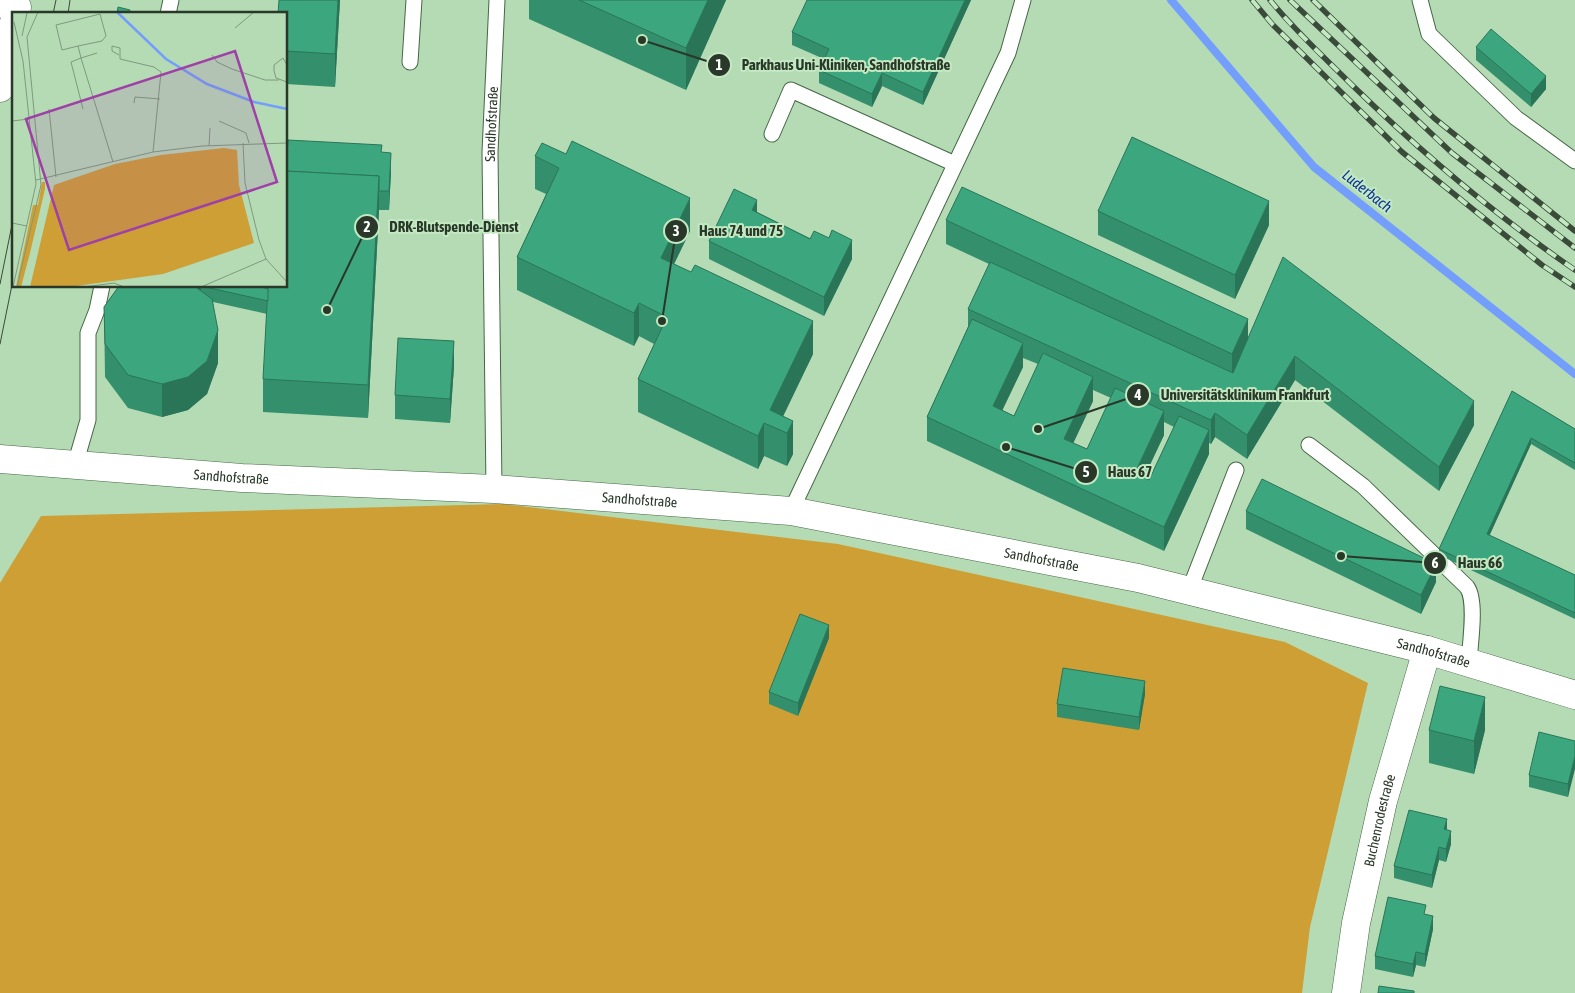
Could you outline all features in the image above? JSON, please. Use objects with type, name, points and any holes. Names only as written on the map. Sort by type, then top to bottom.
[{"type":"street","points":[[0,88],[12,15]]},
{"type":"street","name":"Sandhofstraße","points":[[0,459],[242,478],[494,489],[791,511],[1138,578],[1427,650],[1575,695]]},
{"type":"street","name":"Buchenrodestraße","points":[[1346,993],[1356,923],[1383,801],[1427,650]]},
{"type":"lane","points":[[410,62],[414,0]]},
{"type":"lane","name":"Sandhofstraße","points":[[494,489],[490,152],[497,0]]},
{"type":"lane","points":[[791,511],[1008,53],[1023,0]]},
{"type":"lane","points":[[1420,0],[1429,34],[1516,118],[1575,161]]},
{"type":"lane","points":[[772,134],[792,90],[955,164]]},
{"type":"lane","points":[[75,465],[88,420],[88,333],[97,310],[102,288]]},
{"type":"lane","points":[[1309,445],[1363,486],[1467,587],[1472,604],[1469,662]]},
{"type":"lane","points":[[1189,590],[1236,470]]},
{"type":"shaded area","points":[[503,504],[838,544],[1285,642],[1368,683],[1310,927],[1302,993],[0,993],[0,583],[41,516]]},
{"type":"building","points":[[279,0],[338,0],[335,54],[288,51],[288,12],[278,12]]},
{"type":"building","points":[[579,0],[708,0],[686,48]]},
{"type":"building","points":[[807,0],[965,0],[923,92],[882,73],[872,94],[819,70],[829,49],[792,32]]},
{"type":"building","points":[[118,7],[130,10],[130,12],[117,12]]},
{"type":"building","points":[[1491,29],[1546,76],[1531,94],[1476,47]]},
{"type":"building","points":[[1132,137],[1269,201],[1235,275],[1098,211]]},
{"type":"building","points":[[288,140],[382,145],[381,152],[391,153],[389,191],[379,191],[379,176],[288,171]]},
{"type":"building","points":[[572,141],[690,198],[661,258],[691,272],[695,265],[813,321],[770,410],[793,421],[787,433],[764,423],[758,436],[638,379],[667,317],[639,303],[634,313],[517,257],[559,168],[535,156],[542,143],[566,154]]},
{"type":"building","points":[[288,171],[379,176],[368,385],[263,379],[268,288],[288,288]]},
{"type":"building","points":[[962,187],[1248,319],[1232,354],[946,220]]},
{"type":"building","points":[[734,189],[757,200],[752,210],[810,239],[814,231],[829,238],[832,230],[852,240],[824,297],[709,241]]},
{"type":"building","points":[[1283,257],[1474,401],[1439,467],[1295,356],[1247,435],[1215,413],[1211,420],[968,309],[990,262],[1233,373]]},
{"type":"building","points":[[118,288],[197,288],[212,299],[218,330],[207,361],[188,377],[162,384],[128,375],[105,344],[104,307]]},
{"type":"building","points":[[210,288],[265,288],[268,289],[268,301]]},
{"type":"building","points":[[972,319],[1023,343],[993,406],[1014,416],[1043,353],[1093,377],[1064,439],[1087,449],[1115,388],[1164,411],[1135,473],[1149,480],[1179,416],[1209,430],[1164,527],[927,417]]},
{"type":"building","points":[[398,338],[454,341],[450,399],[395,395]]},
{"type":"building","points":[[1512,391],[1575,429],[1575,463],[1531,438],[1487,534],[1575,575],[1575,613],[1439,549]]},
{"type":"building","points":[[1262,479],[1436,564],[1421,595],[1246,511]]},
{"type":"building","points":[[800,614],[829,625],[798,703],[769,692]]},
{"type":"building","points":[[1063,668],[1145,681],[1139,717],[1057,704]]},
{"type":"building","points":[[1440,686],[1485,697],[1474,741],[1429,730]]},
{"type":"building","points":[[1539,732],[1575,741],[1575,756],[1568,784],[1529,775]]},
{"type":"building","points":[[1409,810],[1447,819],[1444,829],[1451,831],[1446,849],[1439,847],[1432,875],[1394,866]]},
{"type":"building","points":[[1388,897],[1426,905],[1424,914],[1433,916],[1425,954],[1416,952],[1413,964],[1375,956]]},
{"type":"building","points":[[1379,986],[1414,991],[1414,993],[1378,993]]},
{"type":"waterway","name":"Luderbach","points":[[1171,0],[1314,167],[1575,374]]},
{"type":"tram line","points":[[53,12],[56,0]]},
{"type":"tram line","points":[[68,12],[70,0]]},
{"type":"tram line","points":[[0,284],[12,225]]},
{"type":"tram line","points":[[0,344],[12,285]]},
{"type":"railway","points":[[1252,0],[1273,25],[1402,152],[1542,265],[1575,287]]},
{"type":"railway","points":[[1270,0],[1352,85],[1459,182],[1575,270]]},
{"type":"railway","points":[[1290,0],[1452,153],[1575,248]]},
{"type":"railway","points":[[1313,0],[1434,118],[1575,231]]},
{"type":"place","name":"Parkhaus Uni-Kliniken, Sandhofstraße","points":[[642,40]]},
{"type":"place","name":"DRK-Blutspende-Dienst","points":[[327,310]]},
{"type":"place","name":"Haus 74 und 75","points":[[662,321]]},
{"type":"place","name":"Universitätsklinikum Frankfurt","points":[[1038,429]]},
{"type":"place","name":"Haus 67","points":[[1006,447]]},
{"type":"place","name":"Haus 66","points":[[1341,556]]}]
